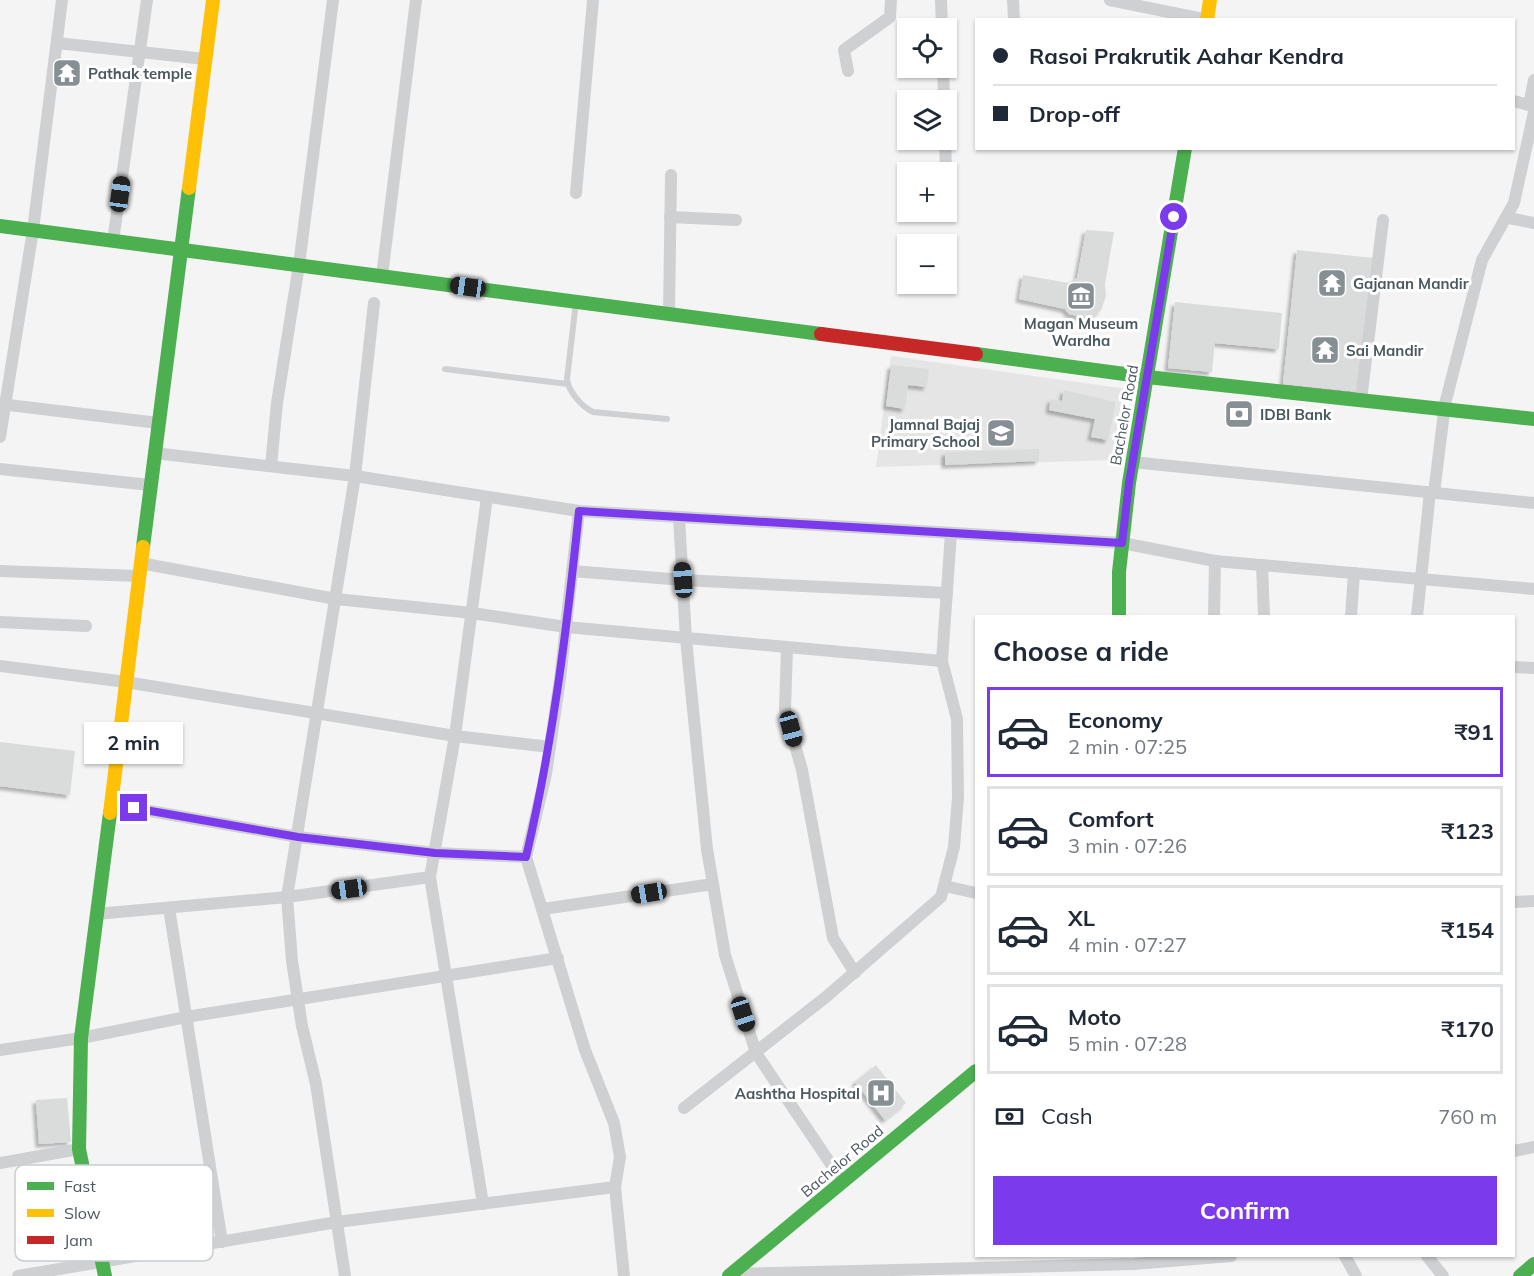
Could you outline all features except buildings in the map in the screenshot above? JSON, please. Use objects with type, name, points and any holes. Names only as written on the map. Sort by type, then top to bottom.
[{"type":"street","points":[[0,437],[3,404],[33,230],[62,0]]},
{"type":"street","points":[[113,241],[147,0]]},
{"type":"street","points":[[82,1165],[79,1149],[81,1038],[213,0]]},
{"type":"street","points":[[271,466],[277,403],[299,265],[333,0]]},
{"type":"street","points":[[382,276],[416,0]]},
{"type":"street","points":[[576,193],[593,0]]},
{"type":"street","points":[[848,71],[844,50],[890,17],[891,0]]},
{"type":"street","points":[[942,0],[942,18]]},
{"type":"street","points":[[1013,0],[1014,18]]},
{"type":"street","points":[[1110,0],[1202,18]]},
{"type":"street","points":[[1207,18],[1210,0]]},
{"type":"street","points":[[57,42],[205,59]]},
{"type":"street","points":[[1417,615],[1444,409],[1484,254],[1509,218],[1514,203],[1532,107],[1534,80]]},
{"type":"street","points":[[1515,101],[1532,107]]},
{"type":"street","name":"Bachelor Road","points":[[1119,615],[1122,543],[1132,462],[1185,150]]},
{"type":"street","points":[[669,314],[671,175]]},
{"type":"street","points":[[670,217],[736,220]]},
{"type":"street","points":[[1509,218],[1534,223]]},
{"type":"street","points":[[1361,400],[1383,220]]},
{"type":"street","points":[[0,226],[1147,377],[1534,419]]},
{"type":"street","points":[[345,1276],[316,1084],[298,999],[287,897],[355,476],[374,303]]},
{"type":"street","points":[[3,404],[158,423]]},
{"type":"street","points":[[154,453],[355,476],[579,511],[1122,543],[1215,561],[1534,590]]},
{"type":"street","points":[[1132,462],[1534,503]]},
{"type":"street","points":[[0,469],[150,484]]},
{"type":"street","points":[[483,1204],[430,878],[455,736],[487,496]]},
{"type":"street","points":[[579,511],[550,747],[526,857],[585,1050],[614,1123],[620,1157],[615,1187],[624,1276]]},
{"type":"street","points":[[679,517],[686,639],[713,884],[725,955],[756,1053],[843,1182]]},
{"type":"street","points":[[684,1108],[855,973],[941,897],[954,847],[958,797],[957,719],[942,661],[951,533]]},
{"type":"street","points":[[1214,615],[1215,561]]},
{"type":"street","points":[[1262,565],[1264,615]]},
{"type":"street","points":[[0,571],[140,570],[336,599],[472,613],[566,627],[942,661]]},
{"type":"street","points":[[572,571],[683,580],[947,593]]},
{"type":"street","points":[[1351,615],[1354,573]]},
{"type":"street","points":[[0,622],[86,626]]},
{"type":"street","points":[[787,648],[785,709],[802,770],[833,938],[855,973]]},
{"type":"street","points":[[0,666],[126,682],[455,736],[550,747]]},
{"type":"street","points":[[1515,668],[1534,668]]},
{"type":"street","points":[[110,804],[298,837],[435,853],[526,857]]},
{"type":"street","points":[[96,914],[287,897],[430,878]]},
{"type":"street","points":[[543,909],[713,884]]},
{"type":"street","points":[[945,885],[975,893]]},
{"type":"street","points":[[1515,902],[1534,901]]},
{"type":"street","points":[[169,908],[210,1165]]},
{"type":"street","points":[[0,1050],[81,1038],[186,1017],[558,958]]},
{"type":"street","name":"Bachelor Road","points":[[730,1275],[975,1072]]},
{"type":"street","points":[[1515,1151],[1534,1146]]},
{"type":"street","points":[[0,1163],[79,1149]]},
{"type":"street","points":[[213,1186],[222,1242]]},
{"type":"street","points":[[213,1244],[337,1222],[615,1187]]},
{"type":"street","points":[[730,1275],[1207,1257]]},
{"type":"street","points":[[1346,1257],[1356,1276]]},
{"type":"street","points":[[1428,1257],[1443,1276]]},
{"type":"street","points":[[18,1276],[103,1270],[141,1261]]},
{"type":"street","points":[[1520,1276],[1534,1264]]},
{"type":"lane","points":[[567,384],[576,302]]},
{"type":"lane","points":[[445,369],[567,384],[589,410],[667,419]]},
{"type":"shaded area","name":"Jamnal Bajaj Primary School","points":[[891,356],[1127,389],[1115,460],[876,467]]},
{"type":"traffic: fast","points":[[1119,615],[1119,572],[1129,483],[1185,150]]},
{"type":"traffic: fast","points":[[143,547],[189,188]]},
{"type":"traffic: fast","points":[[0,226],[821,334]]},
{"type":"traffic: fast","points":[[976,354],[1147,377],[1534,419]]},
{"type":"traffic: fast","points":[[82,1165],[79,1149],[81,1038],[110,813]]},
{"type":"traffic: fast","points":[[729,1276],[975,1072]]},
{"type":"traffic: fast","points":[[102,1261],[105,1276]]},
{"type":"traffic: fast","points":[[1520,1276],[1534,1264]]},
{"type":"traffic: slow","points":[[189,188],[213,0]]},
{"type":"traffic: slow","points":[[1207,18],[1210,0]]},
{"type":"traffic: slow","points":[[110,813],[143,547]]},
{"type":"traffic: jam","points":[[821,334],[976,354]]},
{"type":"place","name":"Pathak temple","points":[[67,73]]},
{"type":"place","name":"Gajanan Mandir","points":[[1332,283]]},
{"type":"place","name":"Magan Museum Wardha","points":[[1081,296]]},
{"type":"place","name":"Sai Mandir","points":[[1325,350]]},
{"type":"place","name":"IDBI Bank","points":[[1239,414]]},
{"type":"place","name":"Jamnal Bajaj Primary School","points":[[1001,433]]},
{"type":"place","name":"Aashtha Hospital","points":[[881,1093]]},
{"type":"route","points":[[134,808],[298,837],[435,853],[526,857],[546,774],[560,679],[579,511],[1122,543],[1129,483],[1174,217]]}]
